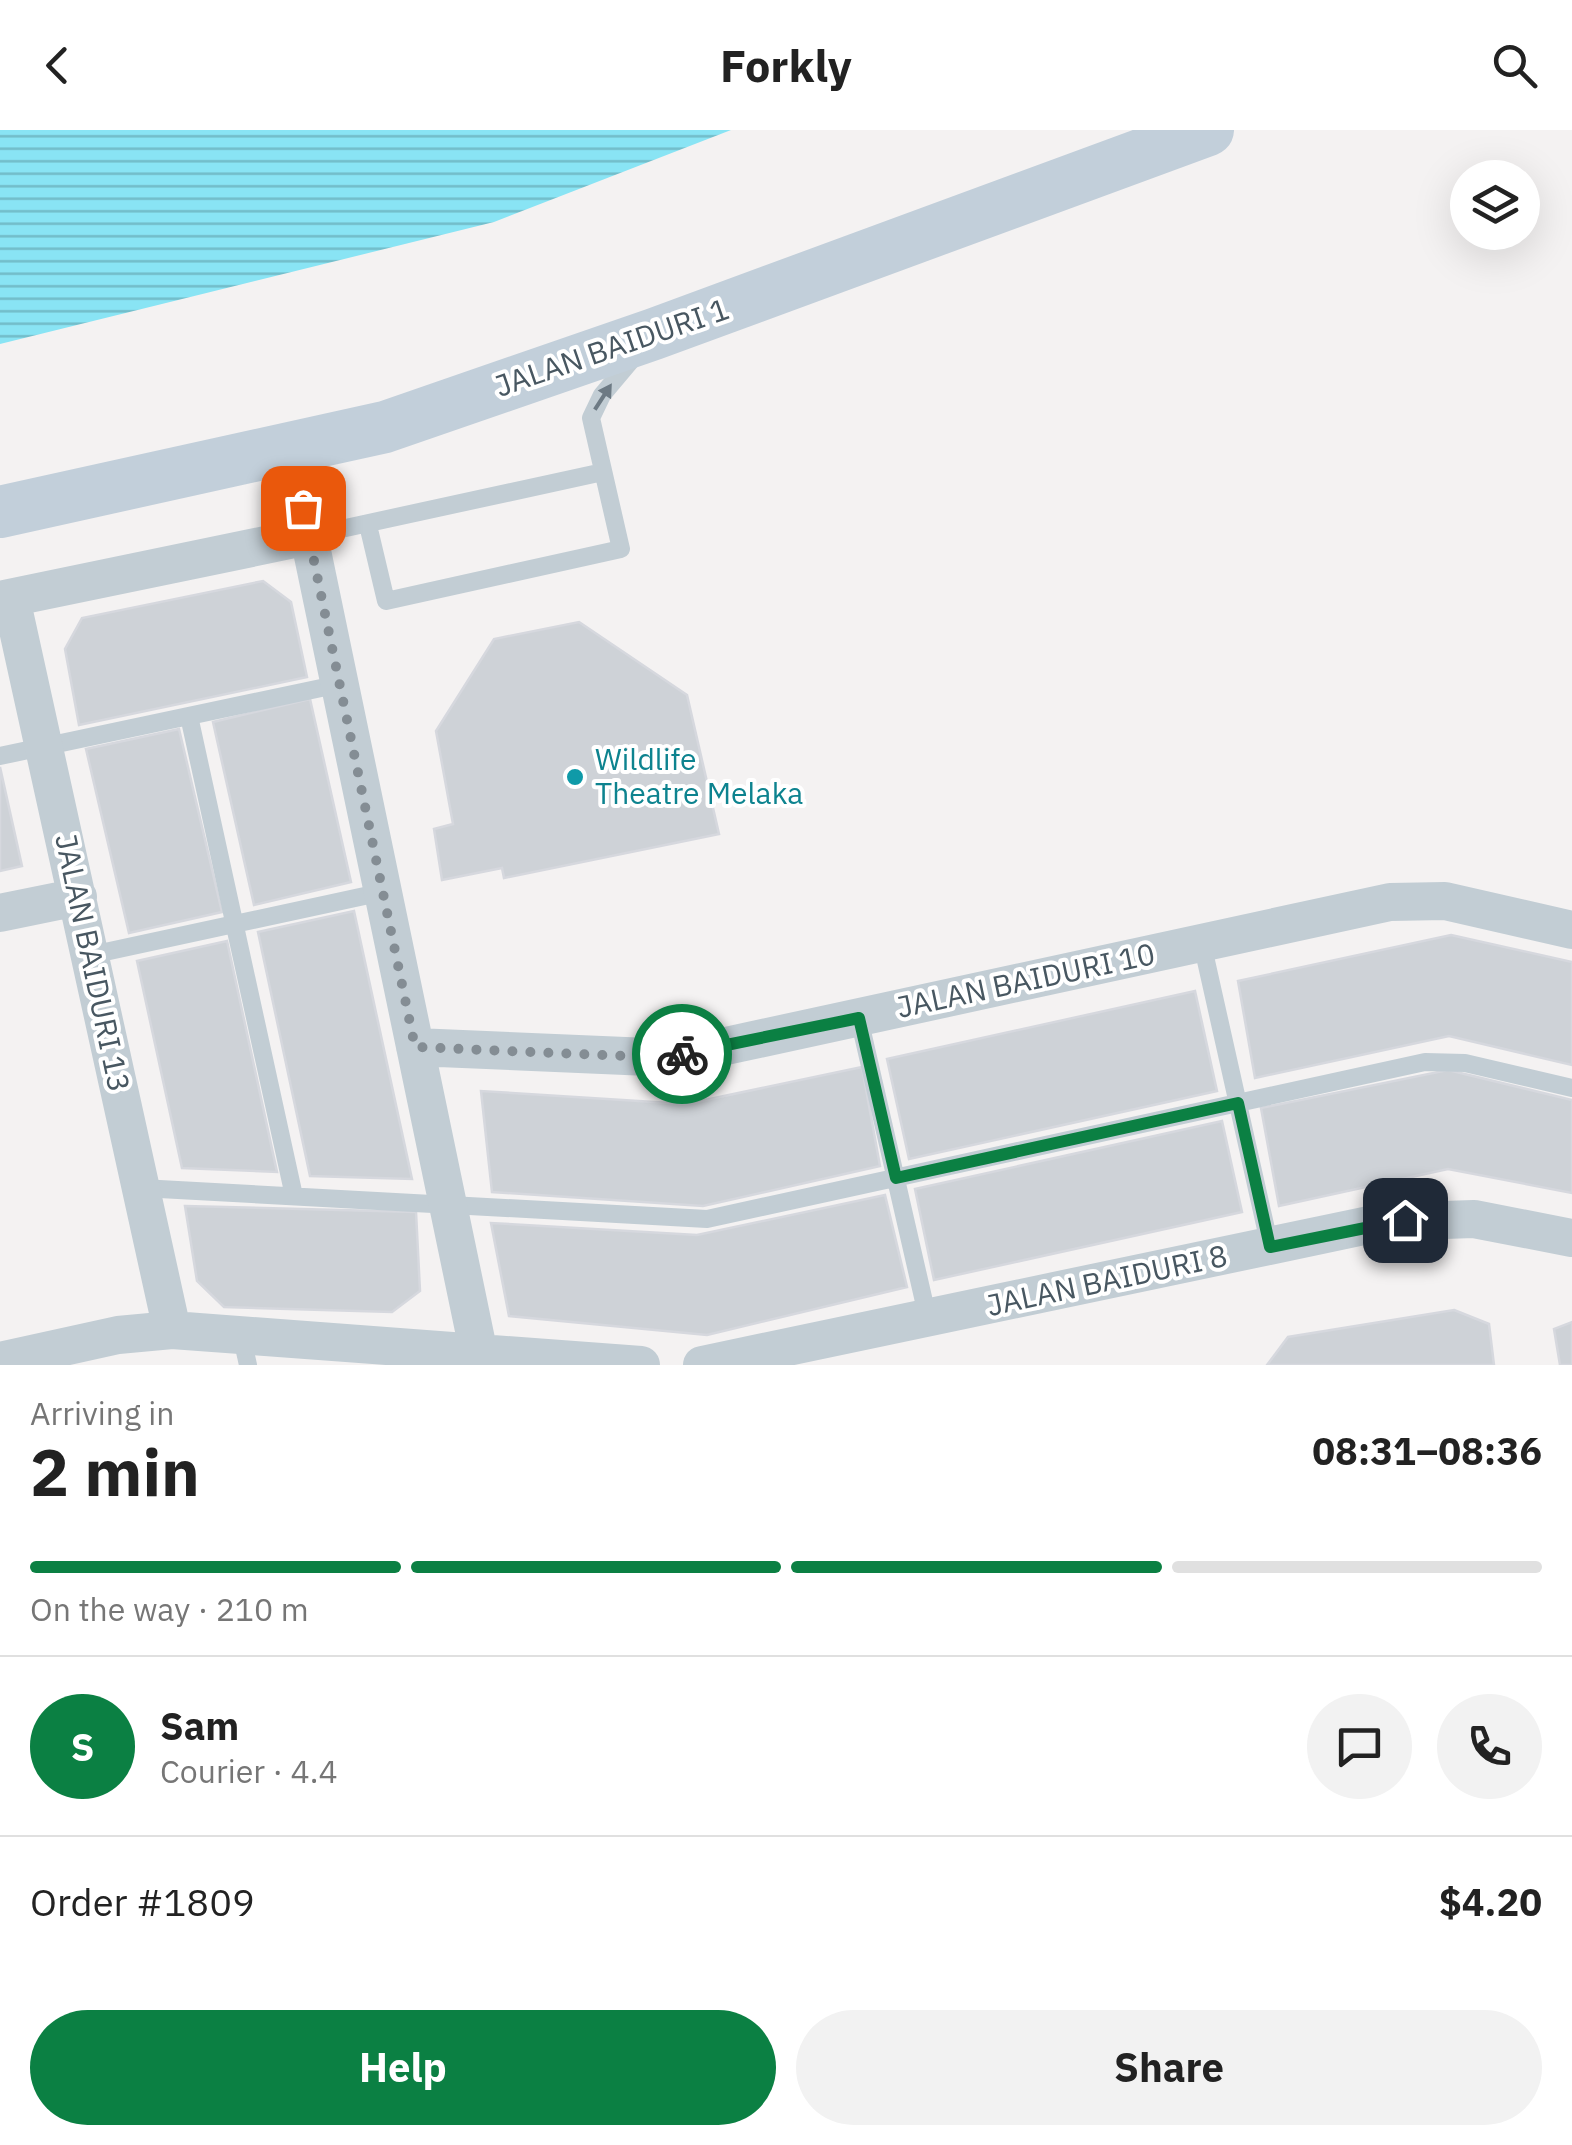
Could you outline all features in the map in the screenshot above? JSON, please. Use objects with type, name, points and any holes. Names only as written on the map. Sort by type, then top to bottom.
[{"type":"street","name":"JALAN BAIDURI 1","points":[[0,512],[385,427],[654,334],[1208,130]]},
{"type":"street","points":[[291,450],[479,1354]]},
{"type":"street","points":[[6,599],[309,536]]},
{"type":"street","name":"JALAN BAIDURI 13","points":[[6,599],[45,747],[172,1330]]},
{"type":"street","points":[[0,913],[78,896]]},
{"type":"street","name":"JALAN BAIDURI 10","points":[[415,1047],[649,1057],[703,1052],[1390,902],[1445,901],[1572,930]]},
{"type":"street","name":"JALAN BAIDURI 8","points":[[702,1365],[1383,1222],[1474,1219],[1572,1238]]},
{"type":"street","points":[[0,1361],[118,1335],[172,1330],[245,1351],[479,1354],[641,1365]]},
{"type":"lane","points":[[368,525],[386,601],[621,549],[591,418],[602,395],[654,334]]},
{"type":"lane","points":[[309,536],[603,472]]},
{"type":"lane","points":[[0,756],[340,684]]},
{"type":"lane","points":[[189,716],[294,1196]]},
{"type":"lane","points":[[91,955],[383,892]]},
{"type":"lane","points":[[1202,943],[1270,1247]]},
{"type":"lane","points":[[859,1018],[928,1320]]},
{"type":"lane","points":[[141,1188],[707,1219],[1425,1062],[1465,1063],[1572,1088]]},
{"type":"water","points":[[0,130],[731,130],[494,222],[0,344]]},
{"type":"building","points":[[263,581],[291,602],[307,677],[79,725],[65,649],[82,618]]},
{"type":"building","name":"Wildlife Theatre Melaka","points":[[579,622],[687,695],[719,834],[504,878],[502,868],[442,880],[434,829],[453,824],[436,731],[494,639]]},
{"type":"building","points":[[310,699],[351,882],[254,905],[213,722]]},
{"type":"building","points":[[179,729],[222,912],[129,933],[86,749]]},
{"type":"building","points":[[0,767],[22,866],[0,871]]},
{"type":"building","points":[[354,911],[412,1179],[310,1176],[258,932]]},
{"type":"building","points":[[1451,935],[1572,962],[1572,1065],[1449,1036],[1255,1078],[1238,981]]},
{"type":"building","points":[[227,941],[277,1172],[182,1168],[137,961]]},
{"type":"building","points":[[1195,991],[1217,1091],[909,1159],[887,1059]]},
{"type":"building","points":[[862,1067],[880,1166],[703,1206],[492,1192],[481,1091],[686,1104]]},
{"type":"building","points":[[1448,1070],[1572,1100],[1572,1193],[1448,1169],[1279,1206],[1261,1108]]},
{"type":"building","points":[[1222,1121],[1242,1212],[934,1280],[915,1189]]},
{"type":"building","points":[[885,1195],[907,1287],[707,1335],[509,1316],[491,1223],[697,1235]]},
{"type":"building","points":[[185,1206],[416,1212],[420,1291],[392,1312],[224,1307],[197,1281]]},
{"type":"building","points":[[1454,1310],[1489,1324],[1494,1365],[1267,1365],[1288,1337]]},
{"type":"building","points":[[1572,1322],[1572,1365],[1560,1365],[1554,1329]]},
{"type":"way so far","points":[[303,508],[415,1047],[649,1057],[682,1054]]},
{"type":"place","name":"Wildlife Theatre Melaka","points":[[575,777]]},
{"type":"route","points":[[682,1054],[859,1018],[896,1178],[1238,1103],[1270,1247],[1405,1220]]}]
